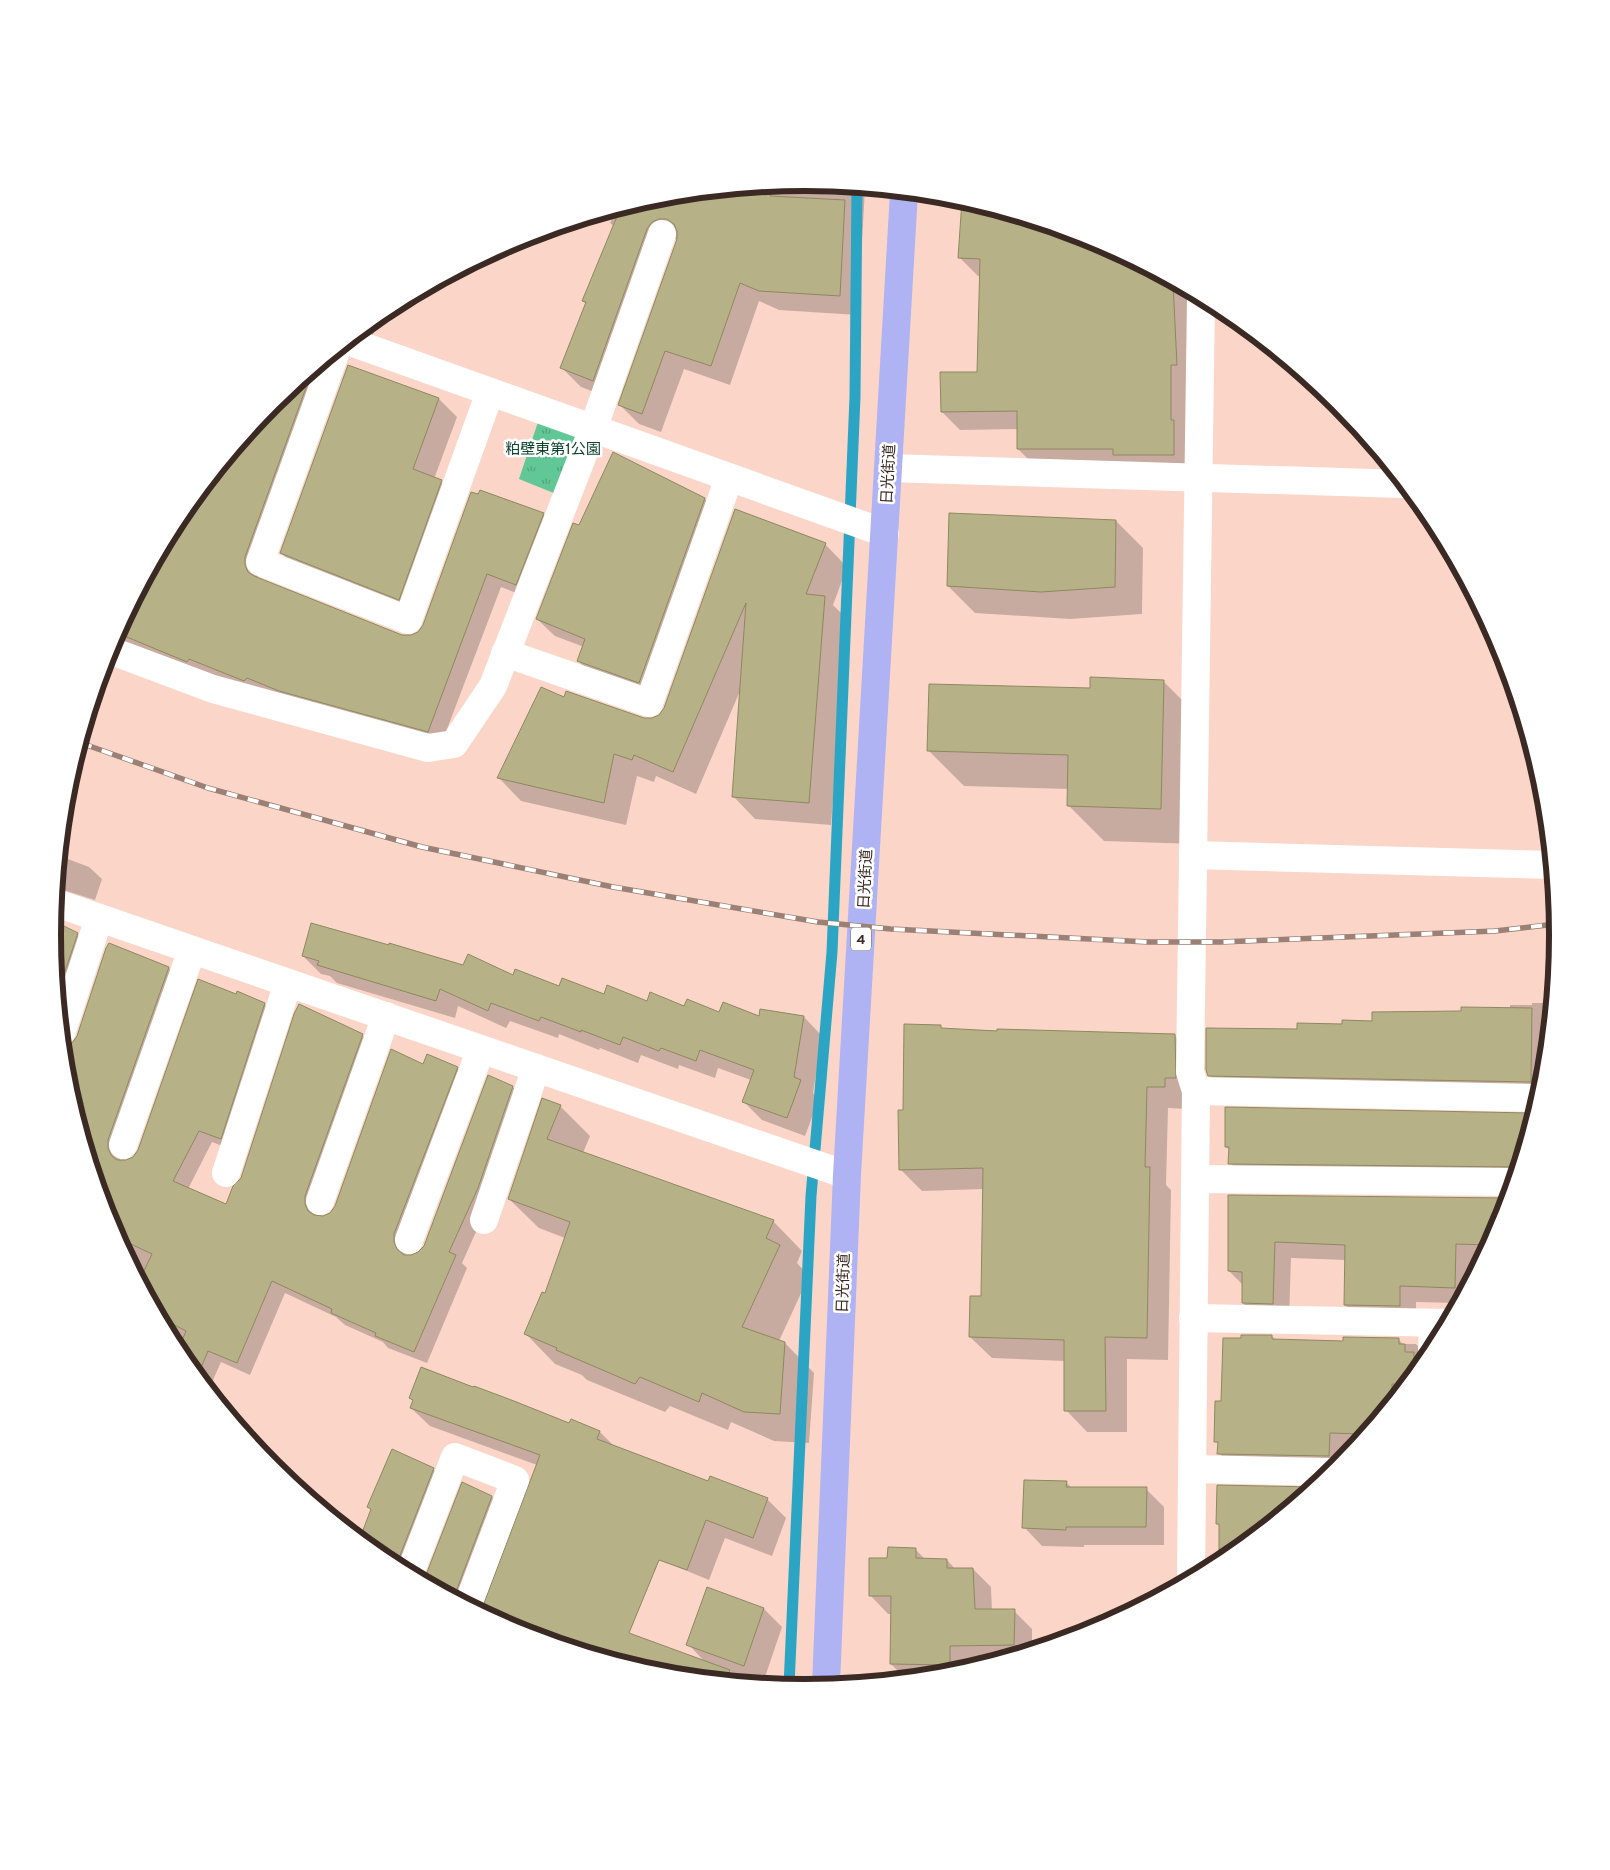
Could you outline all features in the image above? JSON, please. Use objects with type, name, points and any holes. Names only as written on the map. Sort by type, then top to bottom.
[{"type":"highway","name":"日光街道","points":[[826,1678],[847,1175],[904,198]]},
{"type":"street","points":[[117,653],[213,689],[428,748],[454,744],[493,686],[593,429],[662,234]]},
{"type":"street","points":[[1191,1570],[1196,1092],[1190,1072],[1202,307]]},
{"type":"street","points":[[354,343],[885,533]]},
{"type":"street","points":[[332,362],[260,562],[408,620],[490,392]]},
{"type":"street","points":[[888,468],[1396,484]]},
{"type":"street","points":[[506,653],[649,703],[729,478]]},
{"type":"street","points":[[1193,855],[1545,864]]},
{"type":"street","points":[[62,905],[847,1175]]},
{"type":"street","points":[[66,1017],[99,918]]},
{"type":"street","points":[[123,1145],[192,950]]},
{"type":"street","points":[[226,1173],[288,983]]},
{"type":"street","points":[[320,1201],[386,1016]]},
{"type":"street","points":[[409,1240],[480,1049]]},
{"type":"street","points":[[484,1220],[536,1068]]},
{"type":"street","points":[[1196,1092],[1530,1098]]},
{"type":"street","points":[[1195,1178],[1506,1182]]},
{"type":"street","points":[[1193,1318],[1439,1323]]},
{"type":"street","points":[[413,1566],[455,1457],[515,1480],[470,1599]]},
{"type":"street","points":[[1192,1469],[1319,1472]]},
{"type":"green space","name":"粕壁東第1公園","points":[[540,416],[584,432],[561,496],[519,479]]},
{"type":"building","points":[[771,192],[770,196],[845,200],[840,296],[759,291],[740,283],[711,366],[665,351],[642,414],[618,405],[677,239],[677,231],[674,224],[667,219],[659,219],[652,222],[647,229],[593,381],[560,368],[586,302],[582,301],[617,216],[708,198],[756,193]]},
{"type":"building","points":[[961,209],[1044,231],[1090,248],[1173,289],[1177,365],[1171,365],[1171,420],[1174,420],[1174,455],[1113,455],[1113,449],[1017,449],[1017,411],[941,412],[940,372],[977,372],[980,259],[958,258]]},
{"type":"building","points":[[348,365],[439,398],[413,469],[442,480],[399,600],[280,553]]},
{"type":"building","points":[[308,383],[245,557],[245,565],[248,572],[254,576],[402,635],[411,635],[418,632],[423,625],[471,492],[478,494],[480,490],[544,513],[516,585],[487,574],[428,732],[279,691],[247,678],[244,681],[189,659],[187,662],[124,636],[161,563],[215,482],[279,409]]},
{"type":"building","points":[[613,452],[705,498],[639,683],[577,661],[585,639],[536,619],[573,523],[579,525]]},
{"type":"building","points":[[735,509],[826,543],[806,594],[825,596],[809,803],[732,797],[746,603],[673,772],[634,755],[632,760],[614,754],[604,803],[497,778],[541,687],[564,697],[566,691],[644,718],[652,718],[659,715],[664,708]]},
{"type":"building","points":[[949,513],[1116,520],[1115,587],[1041,592],[947,586]]},
{"type":"building","points":[[1090,677],[1164,680],[1161,809],[1067,806],[1068,755],[927,751],[929,684],[1090,688]]},
{"type":"building","points":[[311,923],[463,965],[468,954],[513,975],[515,969],[559,986],[562,978],[604,994],[607,985],[647,1001],[650,992],[684,1006],[687,999],[719,1012],[723,1002],[759,1016],[760,1009],[804,1016],[794,1077],[801,1080],[787,1118],[742,1102],[754,1070],[700,1050],[696,1061],[661,1048],[659,1051],[623,1037],[620,1045],[541,1017],[539,1021],[491,1003],[488,1011],[440,989],[436,1001],[317,965],[319,961],[302,956]]},
{"type":"building","points":[[61,925],[78,933],[63,978]]},
{"type":"building","points":[[109,943],[169,967],[108,1140],[108,1148],[111,1155],[117,1160],[126,1160],[133,1157],[138,1150],[198,979],[236,994],[237,991],[265,1003],[221,1139],[199,1131],[173,1181],[226,1204],[233,1186],[241,1178],[294,1014],[299,1004],[363,1034],[305,1196],[305,1204],[308,1211],[314,1215],[323,1216],[330,1213],[335,1206],[391,1049],[423,1064],[427,1054],[458,1067],[394,1234],[394,1242],[397,1249],[404,1255],[418,1252],[424,1246],[488,1075],[513,1086],[478,1188],[449,1252],[456,1255],[414,1352],[375,1336],[376,1333],[331,1313],[332,1309],[272,1281],[237,1363],[208,1351],[201,1368],[182,1340],[186,1331],[171,1323],[143,1273],[152,1254],[128,1243],[118,1220],[101,1174],[76,1080],[70,1044],[77,1036]]},
{"type":"building","points":[[1461,1007],[1532,1008],[1531,1082],[1208,1076],[1206,1070],[1206,1028],[1297,1029],[1297,1023],[1342,1024],[1342,1020],[1372,1021],[1372,1012],[1461,1011]]},
{"type":"building","points":[[904,1024],[941,1025],[941,1028],[997,1031],[997,1029],[1175,1034],[1176,1078],[1165,1078],[1165,1087],[1147,1087],[1145,1167],[1150,1167],[1147,1338],[1105,1337],[1106,1411],[1064,1411],[1064,1340],[969,1337],[970,1296],[981,1296],[983,1168],[899,1170],[898,1110],[903,1110]]},
{"type":"building","points":[[542,1098],[561,1105],[547,1139],[774,1220],[766,1238],[780,1245],[742,1327],[785,1342],[780,1414],[744,1412],[702,1393],[699,1402],[640,1377],[635,1384],[524,1334],[542,1292],[545,1293],[570,1222],[508,1199]]},
{"type":"building","points":[[1225,1107],[1526,1113],[1511,1167],[1228,1164],[1229,1147],[1225,1147]]},
{"type":"building","points":[[1228,1195],[1500,1198],[1481,1245],[1456,1244],[1455,1288],[1400,1286],[1400,1306],[1344,1305],[1345,1245],[1275,1242],[1273,1304],[1242,1303],[1242,1272],[1228,1271]]},
{"type":"building","points":[[1241,1335],[1272,1335],[1272,1339],[1343,1341],[1343,1337],[1399,1338],[1399,1344],[1405,1344],[1405,1352],[1414,1352],[1414,1361],[1398,1384],[1392,1384],[1392,1392],[1356,1434],[1330,1433],[1329,1456],[1217,1454],[1218,1442],[1214,1442],[1215,1401],[1221,1401],[1223,1338],[1241,1338]]},
{"type":"building","points":[[421,1367],[569,1423],[571,1419],[600,1431],[597,1439],[708,1481],[710,1476],[768,1498],[753,1538],[706,1520],[687,1570],[659,1560],[629,1633],[730,1670],[729,1674],[660,1664],[613,1653],[566,1639],[520,1622],[483,1605],[540,1455],[410,1408],[413,1400],[409,1398]]},
{"type":"building","points":[[392,1449],[434,1468],[399,1558],[362,1532],[371,1509],[367,1507]]},
{"type":"building","points":[[1024,1480],[1067,1481],[1066,1487],[1147,1487],[1146,1527],[1066,1527],[1066,1530],[1022,1528]]},
{"type":"building","points":[[462,1482],[492,1496],[456,1591],[426,1575]]},
{"type":"building","points":[[1217,1485],[1303,1487],[1258,1525],[1219,1552],[1219,1524],[1216,1524]]},
{"type":"building","points":[[888,1547],[916,1548],[916,1558],[947,1559],[947,1568],[973,1568],[975,1609],[1015,1609],[1014,1645],[950,1646],[950,1664],[945,1665],[890,1664],[891,1596],[869,1596],[869,1558],[887,1558]]},
{"type":"building","points":[[707,1587],[764,1608],[744,1666],[686,1645]]},
{"type":"waterway","points":[[789,1678],[811,1196],[832,952],[855,397],[857,193]]},
{"type":"railway","points":[[87,745],[208,788],[422,847],[613,887],[818,922],[891,929],[1148,942],[1221,942],[1495,931],[1549,925]]}]
